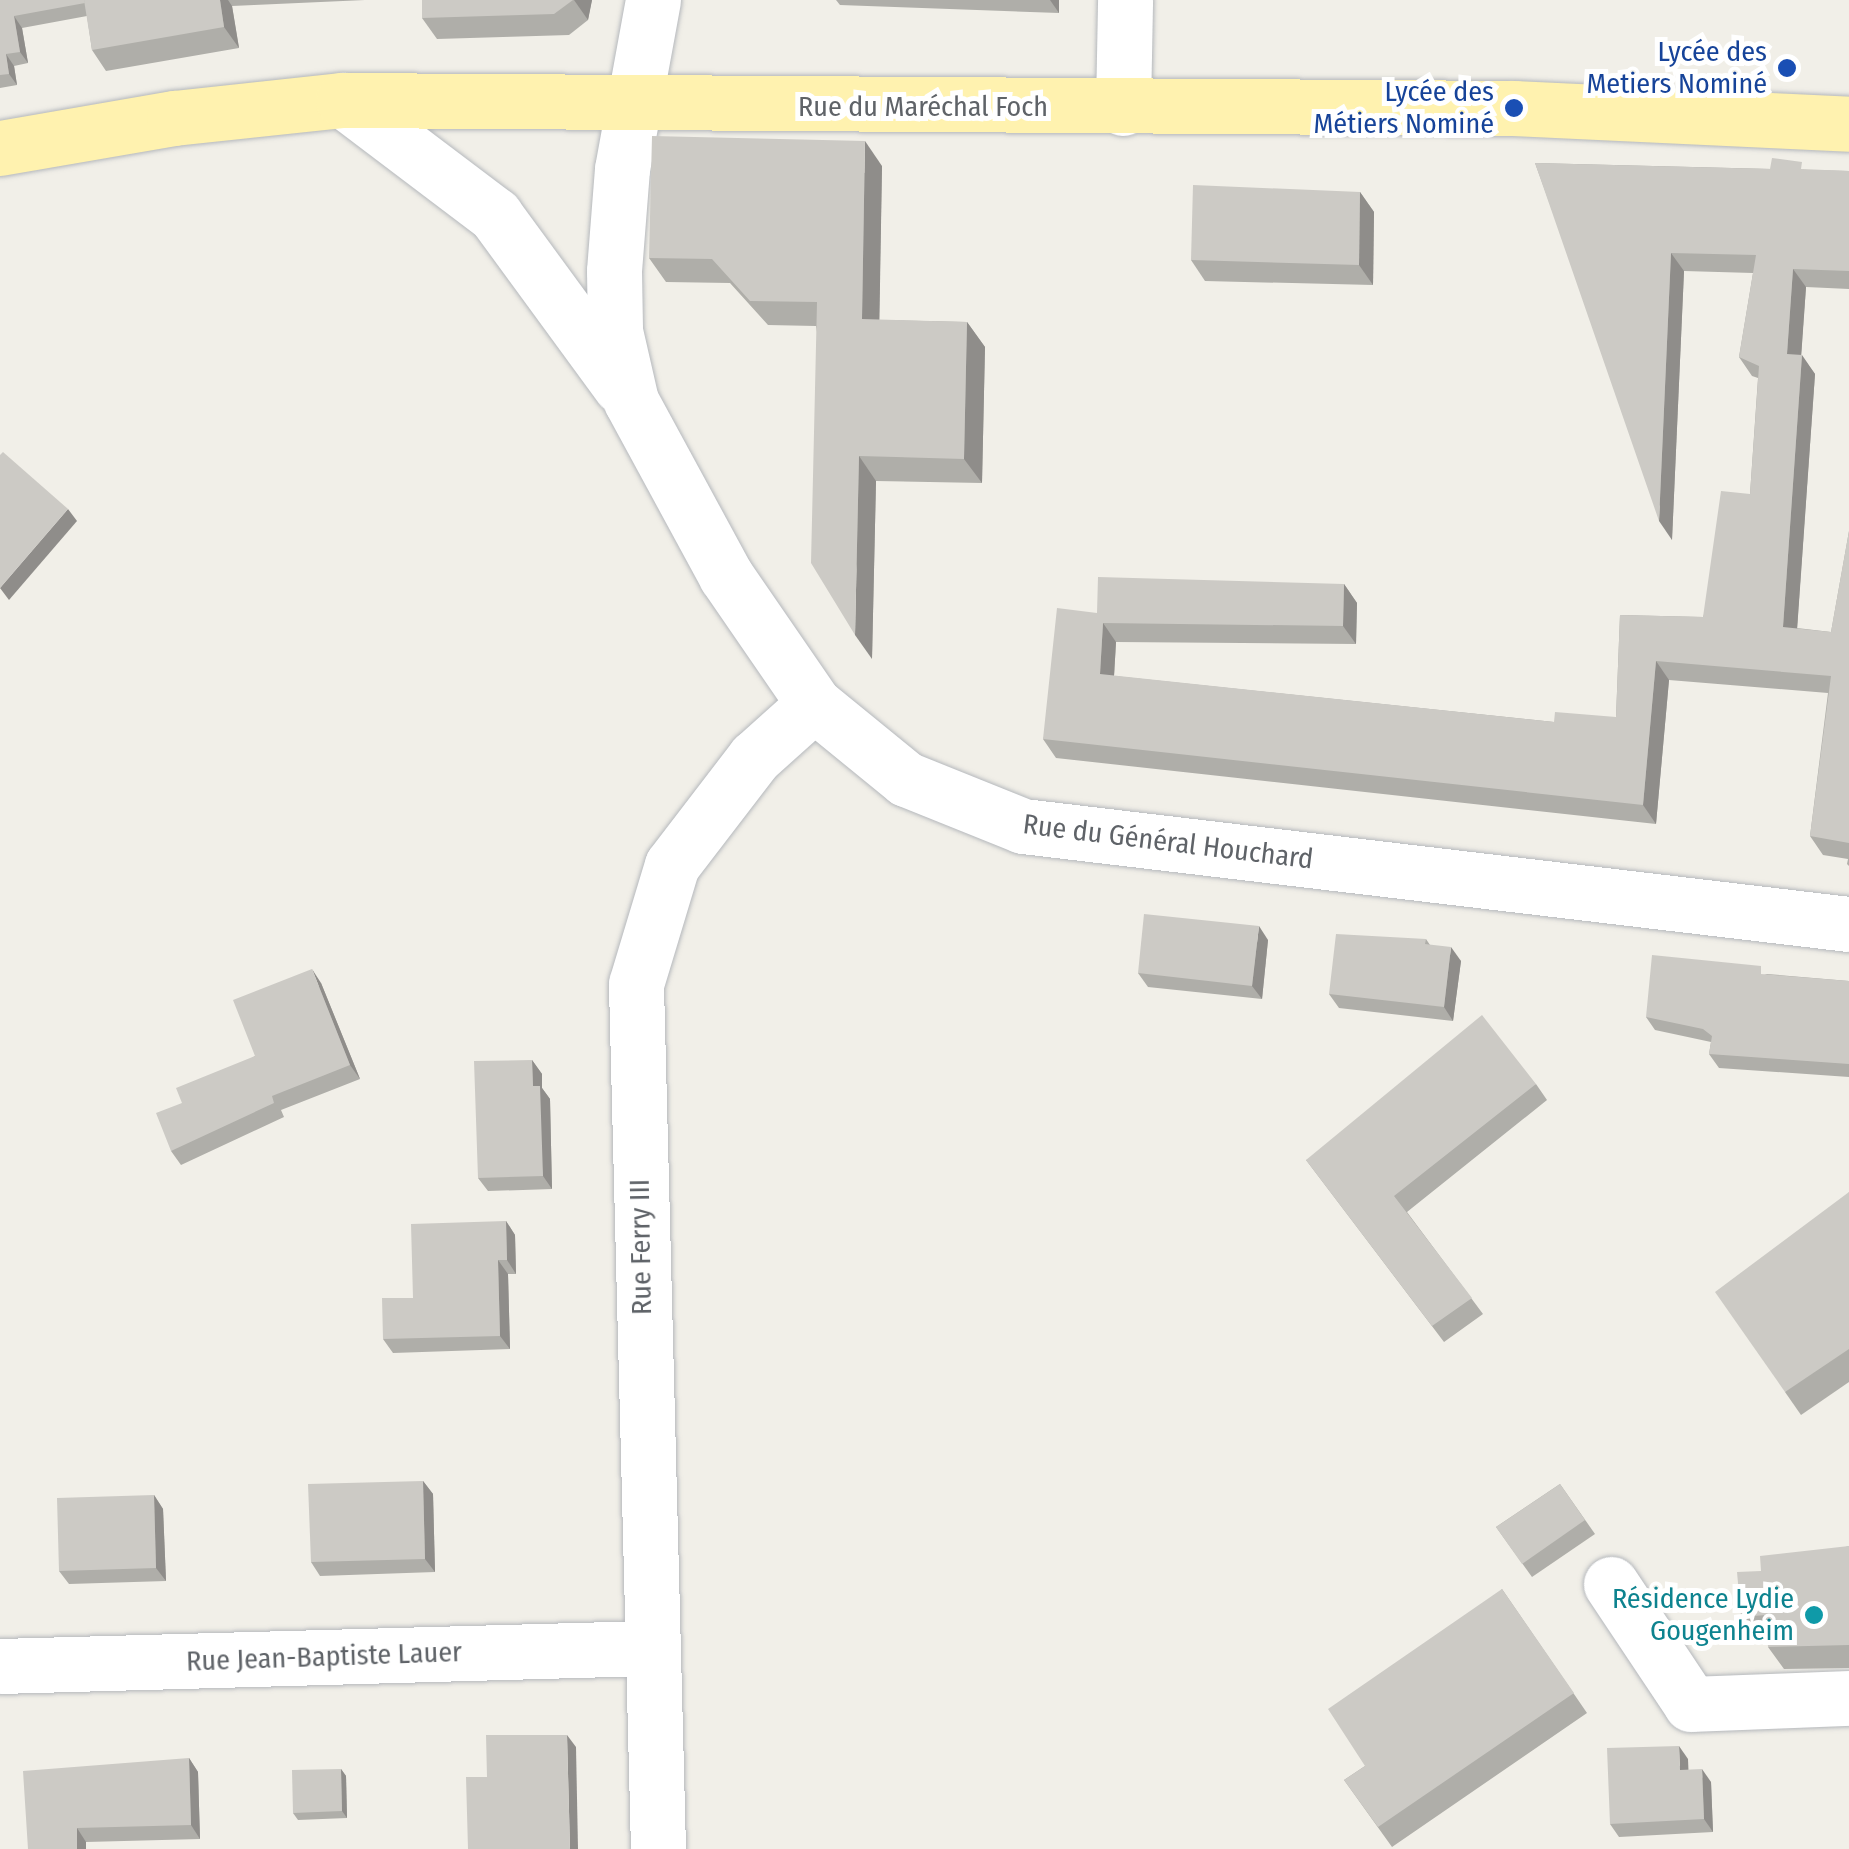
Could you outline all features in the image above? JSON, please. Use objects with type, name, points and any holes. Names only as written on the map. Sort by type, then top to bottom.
[{"type":"main road","name":"Rue du Maréchal Foch","points":[[0,148],[174,118],[344,100],[634,107],[1514,108],[1849,124]]},
{"type":"street","name":"Rue du Général Houchard","points":[[630,401],[615,331],[614,271],[634,107],[653,0]]},
{"type":"street","points":[[1123,108],[1125,0]]},
{"type":"street","name":"Rue du Général Houchard","points":[[344,100],[494,215],[630,401],[726,576],[814,704],[906,778],[1022,826],[1849,924]]},
{"type":"street","name":"Rue Ferry III","points":[[658,1849],[649,1648],[636,984],[672,865],[754,757],[814,704]]},
{"type":"street","points":[[1611,1584],[1692,1704],[1849,1698]]},
{"type":"street","name":"Rue Jean-Baptiste Lauer","points":[[0,1666],[649,1648]]},
{"type":"building","points":[[0,0],[85,3],[14,16],[20,52],[6,54],[9,74],[0,75]]},
{"type":"building","points":[[84,0],[220,0],[224,27],[92,50]]},
{"type":"building","points":[[422,0],[573,0],[554,14],[422,18]]},
{"type":"building","points":[[652,136],[865,141],[862,319],[967,322],[964,459],[859,456],[855,635],[811,563],[817,302],[750,301],[712,259],[649,258]]},
{"type":"building","points":[[1772,158],[1802,162],[1801,169],[1849,171],[1849,271],[1793,269],[1787,354],[1802,355],[1783,627],[1831,632],[1849,531],[1849,843],[1810,836],[1831,676],[1656,661],[1643,805],[1043,739],[1057,608],[1097,613],[1098,577],[1344,584],[1343,626],[1103,623],[1100,674],[1554,722],[1555,712],[1616,717],[1620,615],[1703,617],[1721,491],[1750,494],[1759,366],[1739,357],[1756,255],[1671,253],[1659,521],[1535,163],[1770,169]]},
{"type":"building","points":[[1193,185],[1360,192],[1359,265],[1191,260]]},
{"type":"building","points":[[3,452],[68,509],[0,588],[0,455]]},
{"type":"building","points":[[1144,914],[1259,926],[1252,986],[1138,973]]},
{"type":"building","points":[[1336,934],[1426,939],[1425,944],[1451,947],[1444,1007],[1329,994]]},
{"type":"building","points":[[1652,955],[1761,966],[1761,974],[1849,981],[1849,1064],[1709,1054],[1712,1036],[1703,1029],[1646,1017]]},
{"type":"building","points":[[312,969],[350,1065],[272,1096],[274,1103],[171,1151],[156,1113],[182,1103],[176,1088],[255,1056],[233,1000]]},
{"type":"building","points":[[1482,1015],[1536,1084],[1394,1196],[1472,1298],[1432,1326],[1306,1160]]},
{"type":"building","points":[[532,1060],[533,1086],[540,1086],[543,1176],[478,1178],[474,1061]]},
{"type":"building","points":[[1849,1192],[1849,1349],[1785,1392],[1715,1292]]},
{"type":"building","points":[[506,1221],[507,1260],[498,1260],[500,1336],[383,1339],[382,1298],[413,1298],[411,1224]]},
{"type":"building","points":[[423,1481],[425,1559],[311,1562],[308,1484]]},
{"type":"building","points":[[1560,1484],[1585,1520],[1522,1564],[1496,1527]]},
{"type":"building","points":[[154,1495],[156,1568],[59,1571],[57,1498]]},
{"type":"building","points":[[1849,1546],[1849,1645],[1768,1647],[1766,1615],[1741,1617],[1737,1572],[1761,1571],[1760,1556]]},
{"type":"building","points":[[1502,1589],[1574,1693],[1378,1827],[1344,1780],[1365,1766],[1328,1709]]},
{"type":"building","points":[[486,1735],[567,1735],[570,1849],[468,1849],[466,1777],[487,1777]]},
{"type":"building","points":[[1679,1746],[1680,1770],[1702,1769],[1704,1819],[1610,1824],[1607,1748]]},
{"type":"building","points":[[189,1758],[191,1825],[77,1828],[77,1849],[28,1849],[23,1771]]},
{"type":"building","points":[[341,1769],[342,1811],[293,1813],[292,1770]]},
{"type":"place","name":"Lycée des Metiers Nominé","points":[[1787,68]]},
{"type":"place","name":"Lycée des Métiers Nominé","points":[[1514,108]]},
{"type":"place","name":"Résidence Lydie Gougenheim","points":[[1814,1615]]}]
